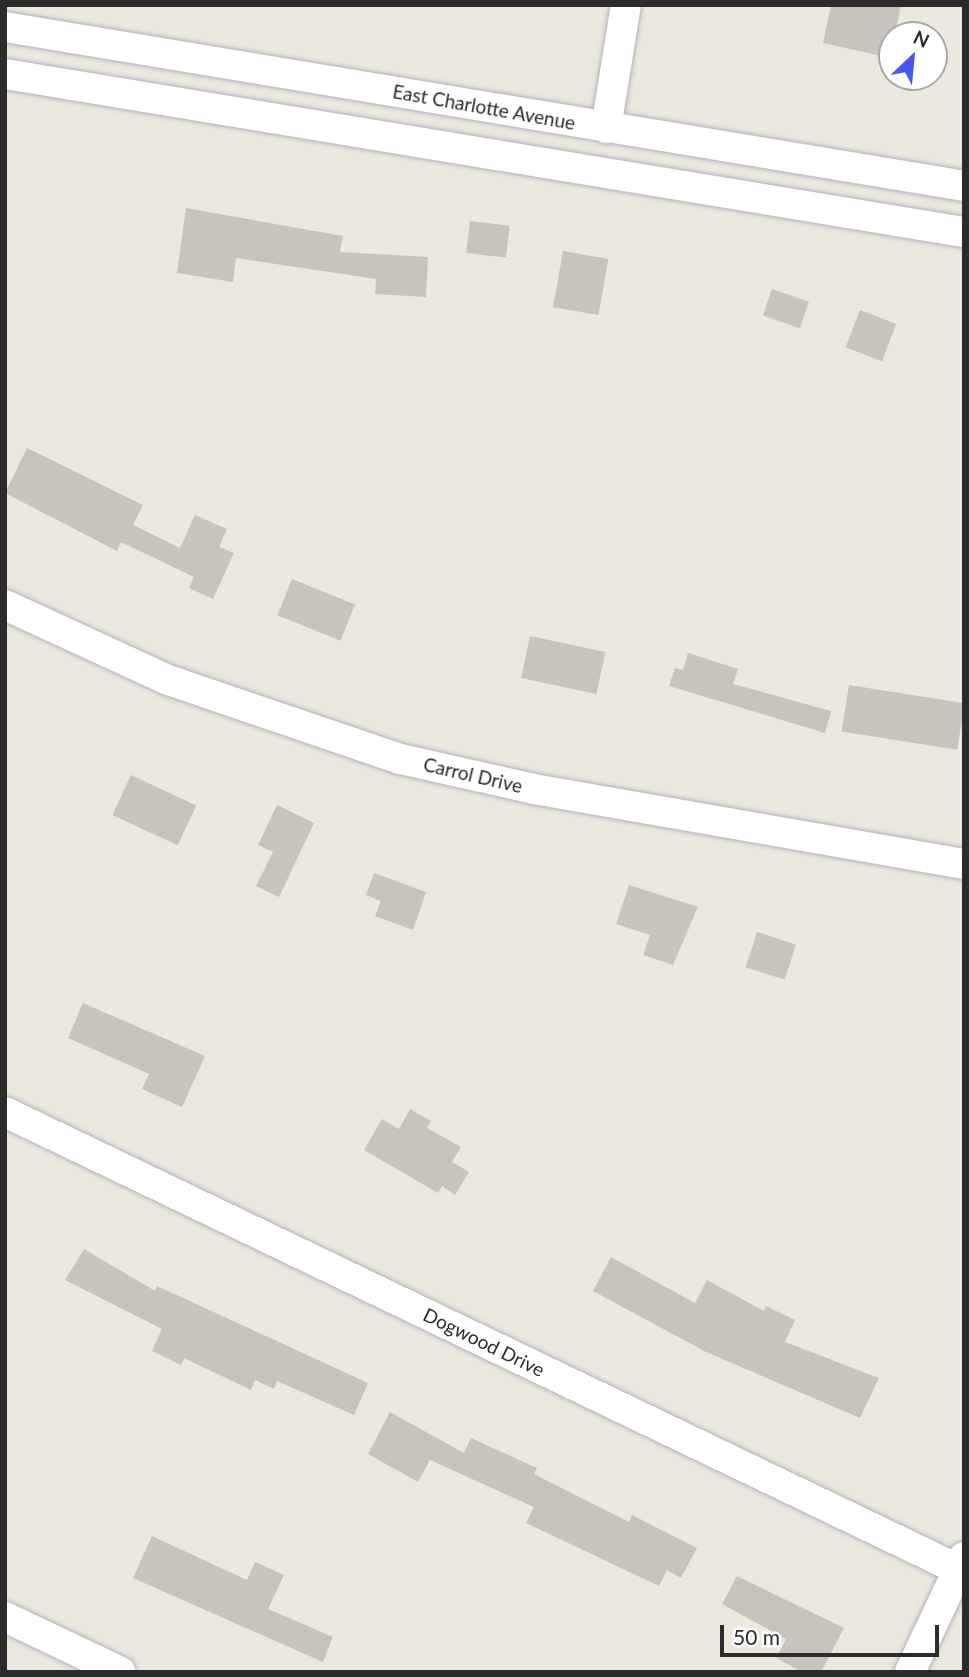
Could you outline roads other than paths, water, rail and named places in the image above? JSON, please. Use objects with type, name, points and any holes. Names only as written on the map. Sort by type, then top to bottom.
[{"type":"street","points":[[606,128],[626,5]]},
{"type":"street","name":"East Charlotte Avenue","points":[[5,27],[964,186]]},
{"type":"street","points":[[5,74],[964,232]]},
{"type":"street","name":"Carrol Drive","points":[[5,605],[168,680],[400,759],[534,789],[964,864]]},
{"type":"street","name":"Dogwood Drive","points":[[5,1112],[962,1566]]},
{"type":"street","points":[[910,1672],[962,1566]]},
{"type":"street","points":[[5,1617],[121,1672]]}]
